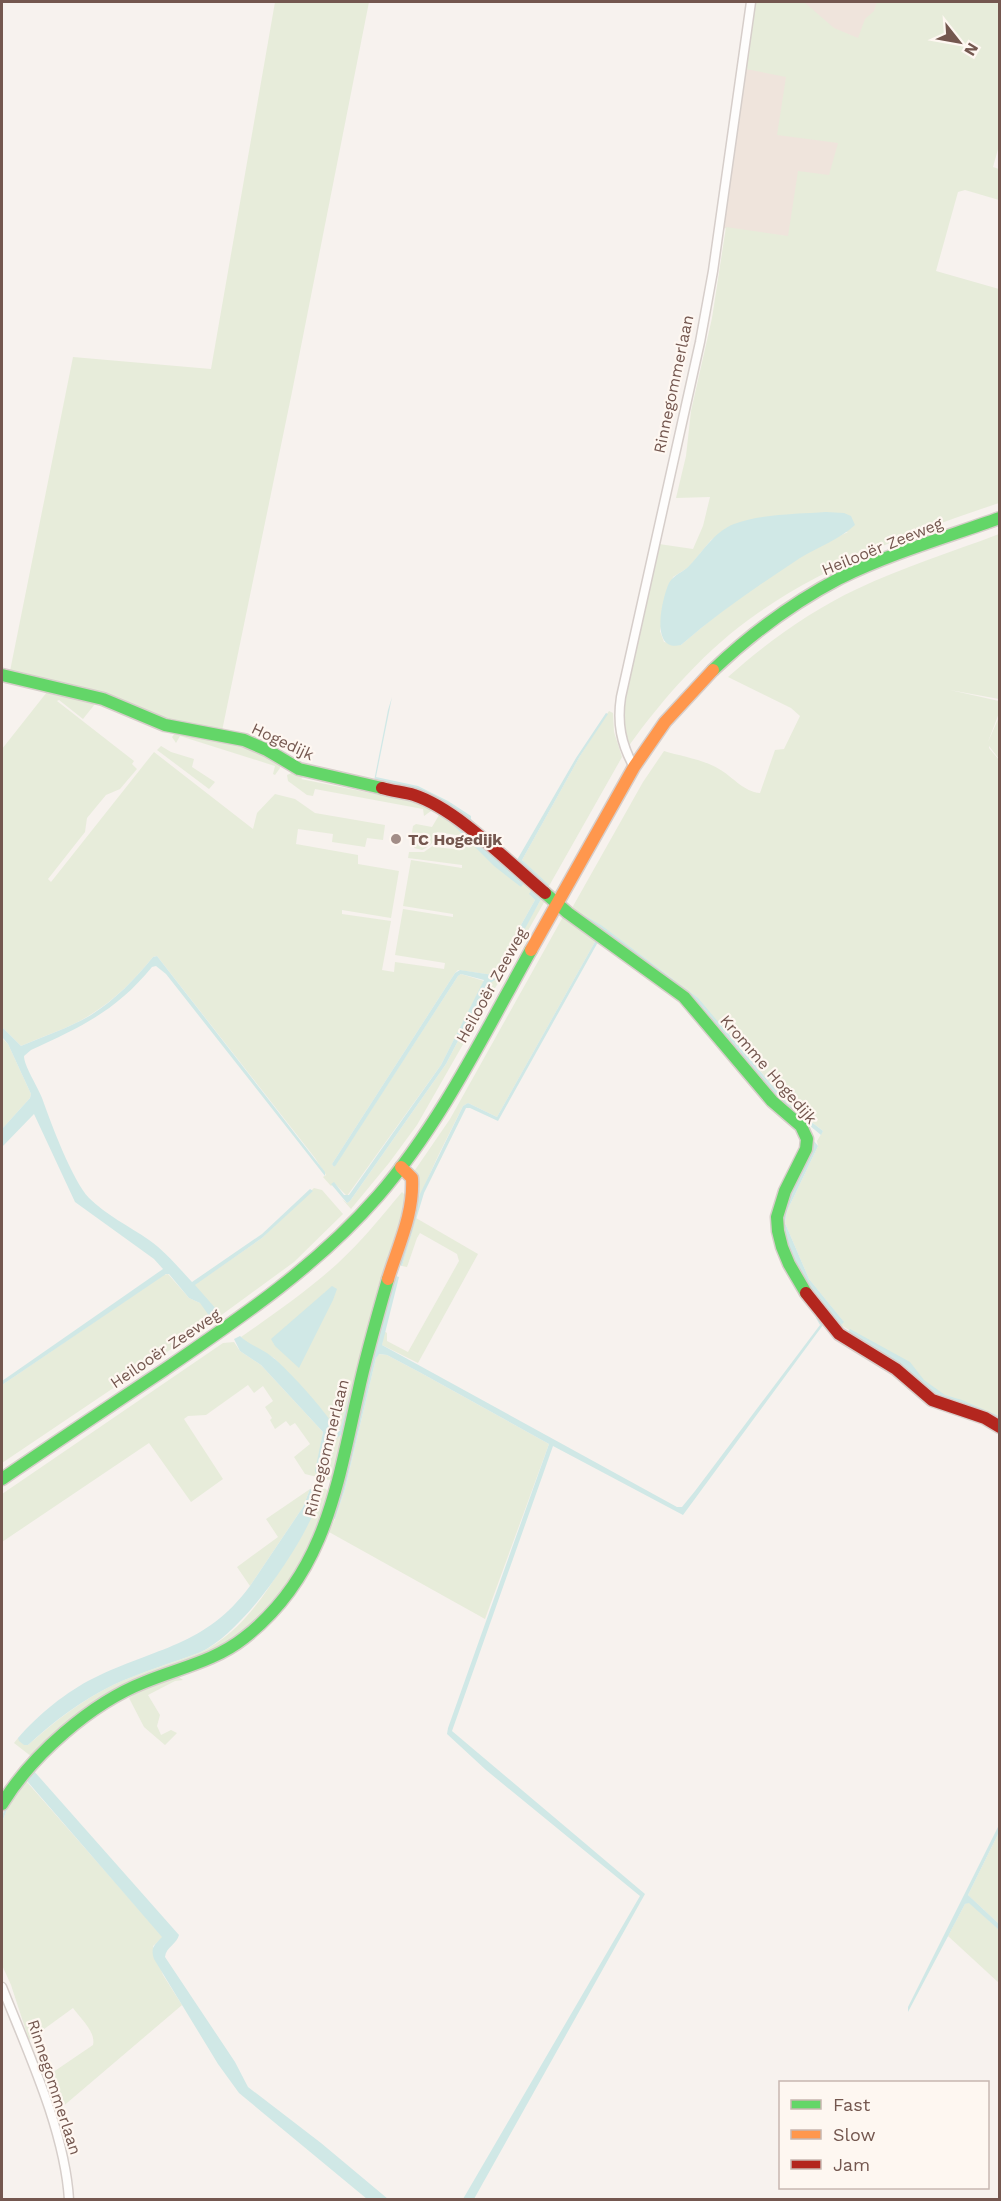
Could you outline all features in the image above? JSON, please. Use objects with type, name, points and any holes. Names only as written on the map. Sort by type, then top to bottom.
[{"type":"street","name":"Rinnegommerlaan","points":[[634,767],[624,748],[620,731],[621,697],[700,342],[713,271],[751,2]]},
{"type":"street","name":"Heilooër Zeeweg","points":[[2,1479],[291,1280],[355,1221],[415,1149],[445,1102],[634,767],[665,722],[687,697],[749,639],[812,594],[851,574],[999,518]]},
{"type":"street","name":"Hogedijk","points":[[2,675],[103,699],[165,725],[244,740],[267,750],[299,769],[318,775],[414,795],[455,817],[556,903]]},
{"type":"street","name":"Kromme Hogedijk","points":[[556,903],[684,997],[772,1101],[804,1131],[807,1139],[806,1149],[779,1209],[778,1233],[802,1288],[826,1320],[839,1334],[896,1369],[932,1400],[985,1418],[999,1427]]},
{"type":"street","name":"Rinnegommerlaan","points":[[2,1804],[23,1773],[98,1707],[131,1687],[228,1650],[256,1628],[298,1577],[318,1541],[329,1514],[378,1314],[411,1208],[412,1178],[400,1167]]},
{"type":"street","name":"Rinnegommerlaan","points":[[2,1987],[49,2111],[60,2151],[69,2199]]},
{"type":"shaded area","points":[[755,2],[889,2],[834,177],[792,237],[723,228]]},
{"type":"green space","points":[[275,2],[369,2],[222,731],[163,719],[117,697],[10,671],[73,357],[211,369]]},
{"type":"green space","points":[[755,2],[804,2],[834,28],[858,38],[865,19],[874,11],[877,2],[999,2],[1000,142],[993,167],[999,169],[999,200],[965,190],[958,192],[936,271],[999,289],[999,503],[875,549],[815,578],[758,613],[721,642],[687,674],[628,747],[625,740],[624,701],[659,544],[693,549],[703,526],[710,497],[676,498],[686,456],[691,411],[712,318],[726,227],[788,236],[798,171],[829,175],[838,143],[777,135],[786,77],[746,69]],"holes":[[[734,525],[848,532],[804,555],[761,582],[681,645],[664,642],[660,631],[673,577],[689,567],[711,540]]]},
{"type":"green space","points":[[999,534],[999,699],[950,690],[999,701],[999,713],[988,742],[999,717],[999,759],[989,746],[989,748],[1000,761],[999,1420],[942,1398],[892,1357],[841,1325],[843,1321],[809,1279],[785,1223],[787,1211],[823,1131],[787,1103],[727,1031],[693,996],[669,976],[572,908],[643,782],[664,751],[713,766],[744,787],[760,793],[775,750],[784,749],[800,716],[791,708],[728,677],[789,628],[822,607],[892,574]]},
{"type":"green space","points":[[47,692],[95,704],[83,719],[59,700],[57,701],[134,761],[132,764],[137,769],[120,789],[106,795],[87,818],[85,832],[48,879],[51,882],[154,752],[253,829],[257,813],[275,794],[295,799],[315,813],[385,825],[383,840],[367,838],[365,847],[332,842],[333,834],[298,829],[296,844],[358,855],[358,864],[399,871],[391,918],[342,910],[342,914],[391,921],[382,970],[394,972],[395,962],[444,969],[445,963],[395,955],[403,909],[453,917],[453,914],[403,906],[411,860],[462,868],[462,865],[408,858],[409,852],[424,852],[434,845],[454,849],[456,835],[437,832],[434,841],[428,847],[422,850],[414,848],[414,841],[411,838],[413,826],[416,824],[432,827],[439,815],[447,815],[546,899],[417,1125],[351,1209],[342,1199],[347,1203],[350,1201],[446,1064],[487,985],[494,980],[540,901],[529,894],[535,900],[493,975],[458,970],[455,973],[332,1164],[334,1167],[458,976],[461,974],[484,981],[441,1065],[347,1196],[334,1183],[331,1186],[323,1177],[326,1175],[315,1158],[157,956],[153,957],[108,1003],[74,1024],[21,1046],[2,1027],[2,749]]},
{"type":"green space","points":[[609,711],[613,713],[614,732],[622,757],[549,886],[522,860],[580,756]]},
{"type":"green space","points":[[176,732],[240,743],[280,763],[280,768],[275,775],[273,774],[275,766],[180,736],[176,743],[172,737]]},
{"type":"green space","points":[[161,746],[171,752],[194,759],[192,767],[215,782],[209,789],[157,750]]},
{"type":"green space","points":[[294,772],[304,776],[301,779],[420,803],[431,811],[424,816],[423,809],[315,789],[313,796],[307,795],[288,781],[287,775]]},
{"type":"green space","points":[[564,915],[600,939],[598,942],[599,940],[596,940],[497,1117],[468,1103],[463,1106],[414,1209],[417,1180],[415,1170],[450,1119]]},
{"type":"green space","points":[[2,1038],[8,1044],[31,1094],[2,1129]]},
{"type":"green space","points":[[314,1188],[322,1190],[343,1214],[294,1262],[216,1319],[2,1463],[2,1385],[163,1275],[168,1274],[189,1298],[200,1303],[194,1285],[262,1238]]},
{"type":"green space","points":[[402,1192],[406,1196],[402,1215],[378,1288],[342,1429],[338,1431],[274,1358],[247,1343],[241,1337],[302,1293],[337,1264],[363,1238]]},
{"type":"green space","points":[[416,1218],[478,1254],[418,1363],[382,1345],[384,1331],[387,1333],[387,1341],[408,1352],[459,1261],[457,1254],[420,1233],[407,1267],[402,1266]]},
{"type":"green space","points":[[234,1342],[240,1351],[261,1365],[323,1432],[316,1473],[324,1475],[327,1472],[335,1439],[339,1435],[345,1436],[335,1476],[329,1480],[305,1474],[294,1457],[310,1444],[295,1423],[290,1426],[286,1421],[275,1429],[270,1420],[272,1418],[265,1407],[273,1401],[263,1386],[254,1393],[248,1385],[206,1415],[188,1416],[184,1419],[223,1479],[191,1502],[149,1443],[2,1542],[2,1494],[223,1343]]},
{"type":"green space","points":[[378,1354],[387,1355],[549,1444],[485,1619],[329,1532],[345,1489]]},
{"type":"green space","points":[[317,1486],[326,1489],[332,1497],[304,1561],[260,1622],[223,1649],[142,1680],[32,1757],[14,1743],[18,1738],[28,1745],[90,1697],[113,1685],[201,1652],[222,1640],[257,1604],[286,1560],[320,1492]]},
{"type":"green space","points":[[310,1489],[303,1507],[250,1586],[237,1567],[278,1537],[266,1519]]},
{"type":"green space","points":[[176,1675],[183,1680],[175,1681],[148,1695],[160,1715],[157,1726],[161,1735],[171,1730],[177,1733],[165,1745],[144,1727],[129,1698],[146,1687]]},
{"type":"green space","points":[[26,1781],[163,1937],[153,1946],[163,1975],[182,2005],[54,2114],[43,2079],[93,2045],[93,2040],[87,2026],[73,2008],[29,2040],[2,1965],[2,1822],[8,1807]]},
{"type":"green space","points":[[999,1832],[999,1924],[968,1895]]},
{"type":"green space","points":[[969,1902],[999,1930],[999,1983],[948,1936],[965,1904]]},
{"type":"water","points":[[826,512],[844,513],[851,516],[855,525],[754,589],[681,645],[671,645],[665,641],[660,623],[663,600],[669,583],[727,527],[755,518]]},
{"type":"water","points":[[392,697],[376,777],[418,786],[448,801],[471,816],[471,819],[502,850],[469,821],[442,802],[411,789],[374,781]]},
{"type":"water","points":[[606,713],[608,714],[580,756],[522,860],[549,885],[548,887],[517,860],[576,758]]},
{"type":"water","points":[[451,821],[524,883],[521,887],[494,866]]},
{"type":"water","points":[[532,889],[541,897],[540,901],[498,978],[487,985],[446,1064],[347,1203],[331,1184],[334,1182],[344,1195],[349,1195],[441,1065],[484,980],[461,974],[458,976],[336,1165],[334,1167],[332,1164],[455,973],[460,970],[493,975],[535,900],[529,894]]},
{"type":"water","points":[[571,910],[601,925],[698,998],[787,1103],[823,1131],[821,1135],[774,1096],[704,1009],[682,987],[595,924]]},
{"type":"water","points":[[596,940],[599,941],[498,1121],[466,1108],[424,1193],[402,1266],[397,1264],[420,1194],[463,1106],[468,1103],[497,1117]]},
{"type":"water","points":[[157,956],[325,1172],[325,1176],[166,974],[156,966],[152,967],[111,1007],[24,1056],[62,1151],[82,1190],[103,1210],[155,1245],[192,1282],[262,1234],[310,1189],[313,1191],[262,1238],[195,1285],[217,1310],[218,1314],[214,1317],[210,1317],[200,1303],[189,1298],[169,1274],[166,1274],[2,1385],[2,1381],[163,1269],[154,1259],[75,1202],[34,1114],[2,1147],[2,1129],[31,1094],[8,1044],[2,1037],[2,1027],[21,1046],[74,1024],[108,1003],[153,957]]},
{"type":"water","points":[[814,1141],[818,1146],[787,1211],[785,1223],[809,1279],[844,1322],[841,1325],[807,1286],[794,1261],[782,1221],[792,1186]]},
{"type":"water","points":[[387,1257],[390,1258],[344,1433],[335,1439],[328,1470],[324,1475],[316,1473],[323,1432],[261,1365],[240,1351],[234,1339],[240,1336],[277,1361],[318,1404],[336,1431],[340,1431]]},
{"type":"water","points":[[393,1275],[399,1277],[382,1345],[677,1507],[682,1507],[695,1491],[820,1325],[816,1318],[818,1316],[823,1325],[683,1515],[553,1446],[452,1731],[645,1894],[474,2199],[463,2199],[640,1896],[486,1770],[447,1734],[549,1444],[387,1355],[379,1354],[376,1358],[345,1489],[335,1519],[333,1518]]},
{"type":"water","points":[[332,1286],[337,1289],[333,1300],[299,1368],[275,1346],[271,1339]]},
{"type":"water","points":[[850,1329],[910,1362],[924,1380],[945,1395],[999,1416],[999,1422],[937,1397],[919,1383],[904,1366],[848,1332]]},
{"type":"water","points":[[310,1489],[317,1490],[321,1494],[303,1535],[255,1605],[218,1641],[201,1652],[113,1685],[68,1712],[28,1745],[19,1741],[18,1738],[44,1712],[84,1683],[178,1643],[215,1622],[250,1586],[303,1507]]},
{"type":"water","points":[[33,1770],[179,1935],[165,1957],[235,2062],[248,2087],[321,2143],[388,2199],[367,2199],[239,2093],[218,2064],[154,1959],[153,1949],[162,1937],[27,1781],[8,1807],[2,1822],[9,1800]]},
{"type":"water","points":[[999,1825],[999,1832],[968,1895],[999,1924],[999,1930],[969,1903],[965,1904],[908,2012],[908,2007]]},
{"type":"traffic: fast","points":[[713,670],[774,620],[806,597],[840,578],[899,553],[1000,518]]},
{"type":"traffic: fast","points":[[2,675],[103,699],[165,725],[244,740],[267,750],[299,769],[382,788]]},
{"type":"traffic: fast","points":[[545,893],[568,913],[684,997],[772,1101],[801,1126],[807,1139],[806,1149],[785,1191],[777,1217],[782,1247],[806,1293]]},
{"type":"traffic: fast","points":[[2,1479],[249,1311],[330,1245],[378,1196],[422,1139],[479,1046],[531,950]]},
{"type":"traffic: fast","points":[[2,1804],[29,1767],[64,1732],[84,1717],[125,1691],[209,1658],[233,1646],[271,1613],[293,1586],[324,1527],[334,1495],[388,1279]]},
{"type":"traffic: slow","points":[[531,950],[634,767],[665,722],[713,670]]},
{"type":"traffic: slow","points":[[388,1279],[404,1230],[412,1191],[412,1178],[401,1167]]},
{"type":"traffic: jam","points":[[382,788],[414,795],[448,812],[482,838],[545,893]]},
{"type":"traffic: jam","points":[[806,1293],[839,1334],[896,1369],[932,1400],[985,1418],[1000,1427]]},
{"type":"place","name":"TC Hogedijk","points":[[396,839]]}]
